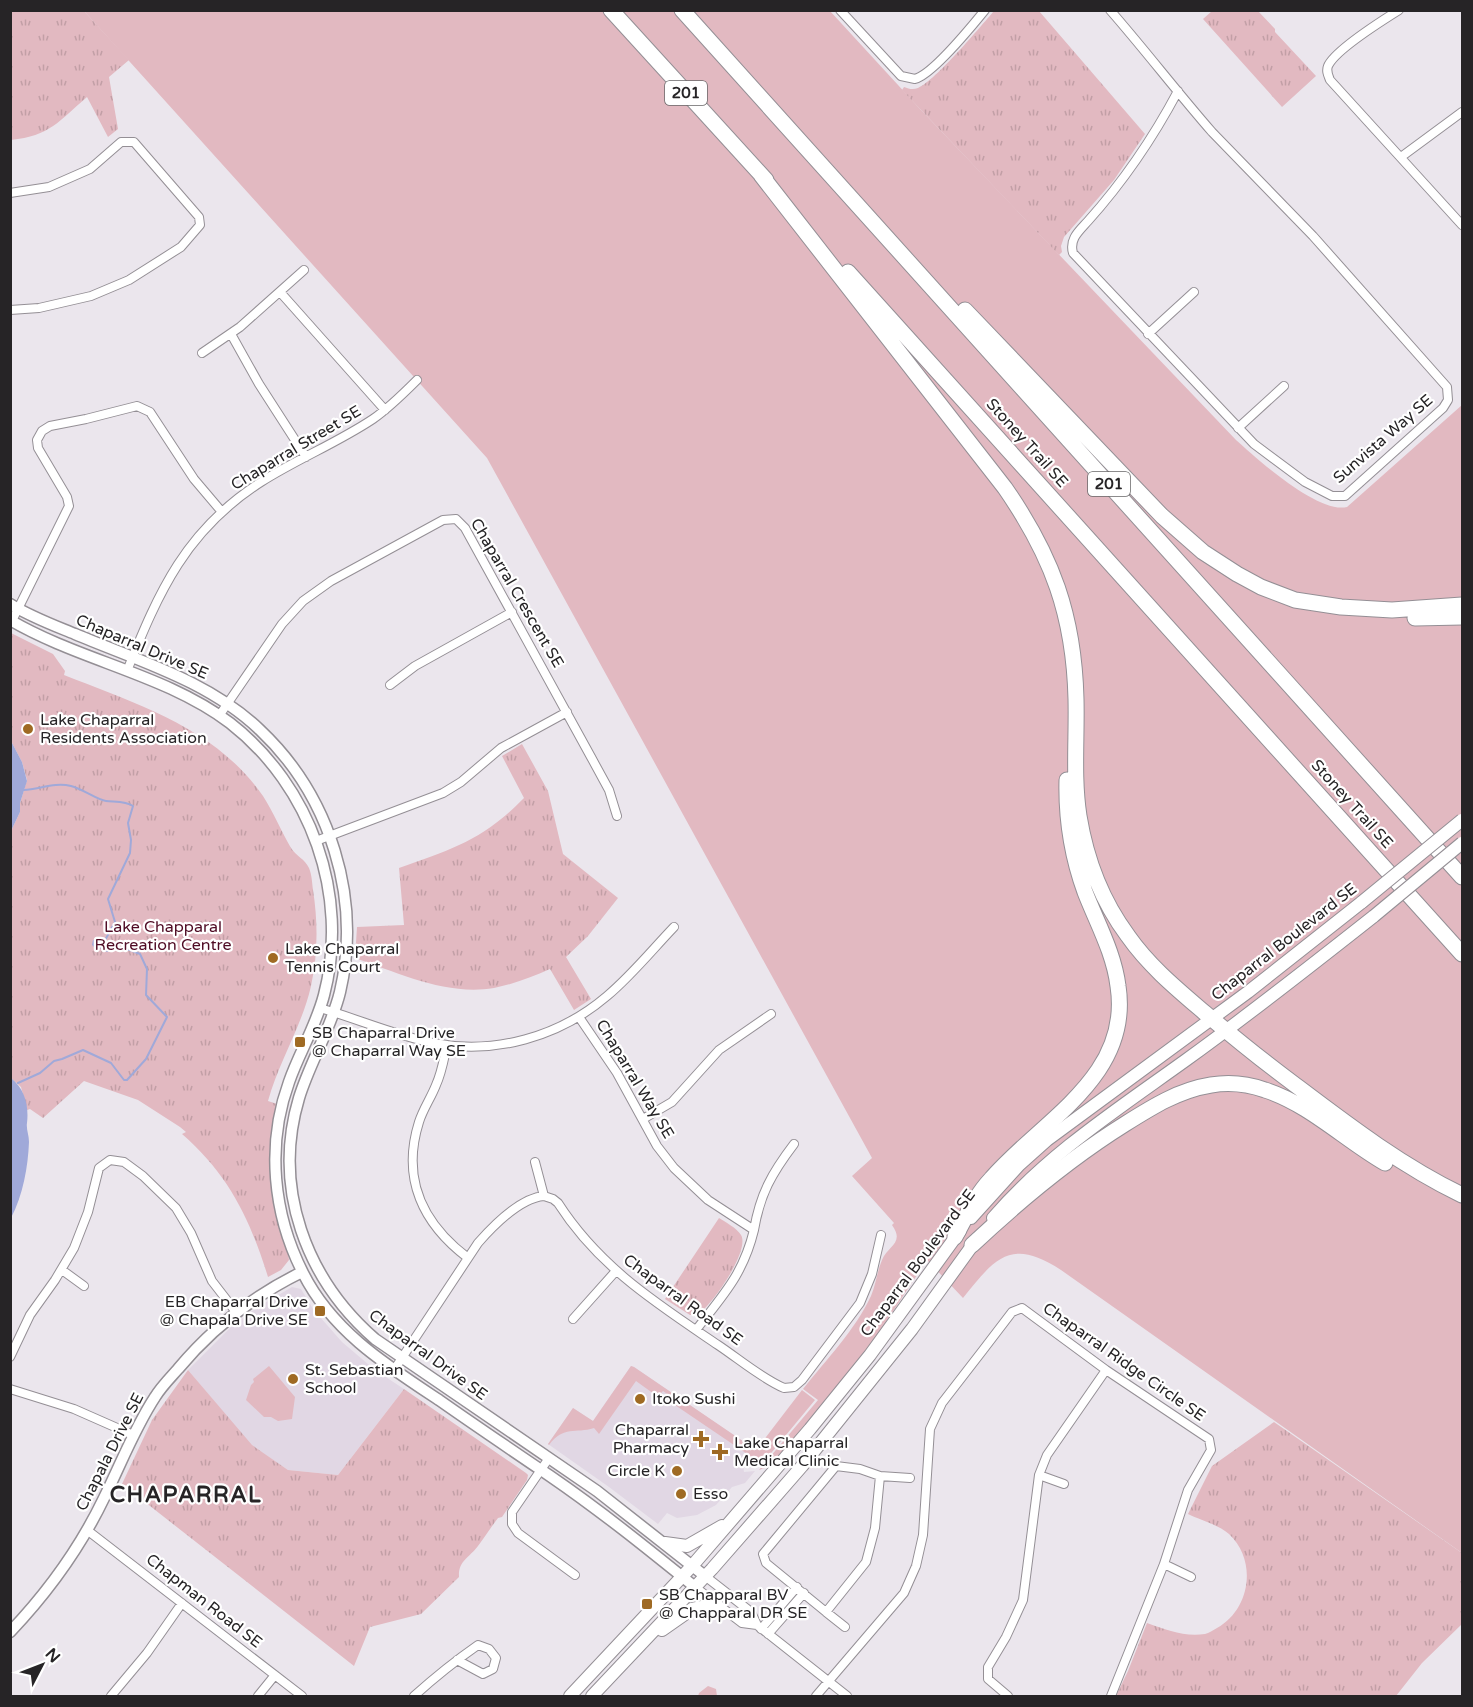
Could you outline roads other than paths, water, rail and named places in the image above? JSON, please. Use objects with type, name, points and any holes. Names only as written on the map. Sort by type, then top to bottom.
[{"type":"highway","name":"Stoney Trail SE","points":[[611,10],[1462,954]]},
{"type":"highway","name":"Stoney Trail SE","points":[[682,10],[1462,877]]},
{"type":"highway","points":[[755,92],[1172,525],[1203,552],[1229,570],[1261,587],[1327,610],[1372,617],[1462,617]]},
{"type":"highway","points":[[761,175],[1005,488],[1024,514],[1040,543],[1056,581],[1073,651],[1076,687],[1075,763],[1078,804],[1086,848],[1095,876],[1114,916],[1134,945],[1167,980],[1226,1031],[1387,1153],[1462,1195]]},
{"type":"highway","points":[[1295,600],[1375,610],[1462,605]]},
{"type":"highway","points":[[955,1237],[972,1204],[990,1179],[1093,1080],[1107,1057],[1118,1025],[1120,1004],[1117,977],[1106,942],[1080,878],[1069,830],[1066,785],[1073,651]]},
{"type":"highway","points":[[972,1245],[1023,1197],[1092,1145],[1162,1102],[1213,1084],[1246,1085],[1267,1090],[1284,1098],[1383,1162],[1462,1200]]},
{"type":"main road","name":"Chaparral Boulevard SE","points":[[570,1696],[692,1566],[810,1429],[870,1355],[955,1237],[995,1190],[1047,1140],[1212,1019],[1362,902],[1462,820]]},
{"type":"main road","name":"Chaparral Boulevard SE","points":[[592,1696],[705,1576],[848,1411],[1005,1204],[1051,1159],[1226,1031],[1462,843]]},
{"type":"main road","points":[[665,1543],[682,1547],[691,1545],[735,1517]]},
{"type":"main road","points":[[641,1644],[687,1612],[701,1606],[717,1604]]},
{"type":"street","points":[[840,10],[902,76],[915,79],[924,75],[943,57],[985,10]]},
{"type":"street","name":"Sunvista Way SE","points":[[1110,10],[1178,91],[1212,132],[1313,236],[1445,383],[1449,391],[1448,400],[1443,408],[1350,491],[1340,497],[1326,494],[1287,470],[1262,450],[1238,428],[1075,257],[1073,238],[1130,169],[1178,91]]},
{"type":"street","points":[[1399,10],[1345,48],[1330,63],[1327,70],[1330,80],[1462,225]]},
{"type":"street","points":[[1401,157],[1462,112]]},
{"type":"street","points":[[10,193],[49,187],[90,169],[121,142],[134,142],[200,217],[200,225],[181,247],[129,280],[91,296],[39,308],[10,310]]},
{"type":"street","points":[[201,353],[231,334],[304,270]]},
{"type":"street","points":[[280,292],[385,410]]},
{"type":"street","points":[[1148,334],[1194,292]]},
{"type":"street","points":[[231,334],[253,374],[306,457]]},
{"type":"street","name":"Chaparral Street SE","points":[[127,671],[156,602],[175,567],[195,539],[222,512],[262,481],[371,421],[417,380]]},
{"type":"street","points":[[1238,428],[1284,386]]},
{"type":"street","points":[[11,620],[15,606],[69,506],[67,497],[38,448],[38,436],[47,427],[98,417],[133,406],[144,408],[155,419],[194,479],[222,512]]},
{"type":"street","name":"Chaparral Crescent SE","points":[[219,716],[282,624],[303,601],[331,581],[448,518],[456,519],[465,528],[567,712],[609,790],[617,816]]},
{"type":"street","name":"Chaparral Drive SE","points":[[15,606],[49,624],[190,682],[227,704],[260,729],[291,765],[316,803],[330,836],[343,886],[347,928],[342,981],[334,1012],[298,1100],[290,1148],[291,1186],[295,1212],[303,1236],[315,1265],[332,1294],[375,1339],[608,1499],[705,1576]]},
{"type":"street","points":[[390,686],[414,666],[512,612]]},
{"type":"street","name":"Chaparral Drive SE","points":[[11,620],[43,637],[185,696],[219,716],[248,739],[275,768],[299,803],[316,841],[326,877],[332,929],[329,969],[320,1008],[284,1097],[276,1148],[276,1182],[287,1234],[302,1272],[318,1299],[355,1341],[607,1517],[695,1587]]},
{"type":"street","points":[[316,841],[446,791],[461,782],[485,760],[507,745],[567,712]]},
{"type":"street","points":[[579,1017],[616,988],[674,927]]},
{"type":"street","name":"Chaparral Way SE","points":[[320,1008],[412,1038],[447,1045],[481,1046],[520,1041],[547,1033],[579,1017],[613,1066],[657,1146],[683,1178],[708,1200],[754,1230]]},
{"type":"street","points":[[643,1119],[672,1102],[731,1040],[771,1014]]},
{"type":"street","points":[[447,1045],[439,1077],[416,1132],[412,1168],[419,1197],[428,1218],[442,1236],[468,1258]]},
{"type":"street","points":[[696,1330],[737,1275],[754,1230],[764,1190],[794,1144]]},
{"type":"street","points":[[10,1357],[30,1315],[62,1270],[85,1222],[100,1166],[107,1160],[118,1160],[148,1180],[176,1208],[191,1233],[212,1281],[236,1312]]},
{"type":"street","points":[[394,1370],[478,1244],[500,1221],[523,1203],[532,1198],[544,1196],[535,1162]]},
{"type":"street","name":"Chaparral Road SE","points":[[544,1196],[558,1203],[584,1239],[615,1272],[696,1330],[784,1388],[791,1388],[802,1380],[860,1303],[872,1274],[881,1236]]},
{"type":"street","name":"Chapala Drive SE","points":[[11,1630],[59,1574],[104,1499],[133,1435],[156,1395],[200,1342],[266,1291],[315,1265]]},
{"type":"street","points":[[62,1270],[84,1286]]},
{"type":"street","points":[[573,1319],[615,1272]]},
{"type":"street","name":"Chaparral Ridge Circle SE","points":[[816,1696],[904,1593],[916,1566],[923,1535],[930,1429],[942,1403],[1012,1311],[1022,1308],[1106,1370],[1209,1439],[1211,1450],[1188,1490],[1164,1564],[1111,1696]]},
{"type":"street","points":[[1008,1696],[988,1679],[988,1667],[1006,1637],[1023,1600],[1039,1475],[1047,1455],[1106,1370]]},
{"type":"street","points":[[10,1389],[74,1409],[133,1435]]},
{"type":"street","points":[[549,1458],[512,1512],[512,1524],[518,1533],[575,1575]]},
{"type":"street","points":[[845,1627],[766,1563],[763,1554],[836,1466],[860,1469],[880,1476],[910,1478]]},
{"type":"street","points":[[1039,1475],[1064,1484]]},
{"type":"street","points":[[826,1612],[866,1562],[875,1528],[880,1476]]},
{"type":"street","name":"Chapman Road SE","points":[[87,1530],[302,1696]]},
{"type":"street","points":[[1164,1564],[1191,1577]]},
{"type":"street","points":[[705,1576],[751,1612],[762,1629],[847,1696]]},
{"type":"street","points":[[695,1587],[742,1623],[762,1629]]},
{"type":"street","points":[[762,1629],[801,1590]]},
{"type":"street","points":[[111,1696],[147,1653],[182,1603]]},
{"type":"street","points":[[414,1696],[457,1660]]},
{"type":"street","points":[[258,1696],[275,1675]]},
{"type":"water","points":[[11,741],[22,762],[27,781],[20,803],[20,812],[11,831]]},
{"type":"water","points":[[97,939],[110,944],[108,952],[100,948],[97,950],[92,945],[93,940]]},
{"type":"water","points":[[11,1078],[20,1087],[25,1098],[29,1142],[24,1181],[11,1218]]},
{"type":"waterway","points":[[24,790],[65,785],[76,787],[102,800],[124,802],[133,806],[128,823],[131,840],[130,853],[108,899],[115,922],[104,942]]},
{"type":"waterway","points":[[18,1083],[40,1073],[54,1061],[83,1050],[111,1063],[124,1080],[127,1080],[146,1059],[167,1017],[146,995],[147,969],[140,954],[130,950],[110,948]]},
{"type":"place","name":"Lake Chaparral Residents Association","points":[[28,729]]},
{"type":"place","name":"Lake Chaparral Tennis Court","points":[[273,958]]},
{"type":"place","name":"SB Chaparral Drive @ Chaparral Way SE","points":[[300,1042]]},
{"type":"place","name":"EB Chaparral Drive @ Chapala Drive SE","points":[[320,1311]]},
{"type":"place","name":"St. Sebastian School","points":[[293,1379]]},
{"type":"place","name":"Itoko Sushi","points":[[640,1399]]},
{"type":"place","name":"Chaparral Pharmacy","points":[[701,1439]]},
{"type":"place","name":"Lake Chaparral Medical Clinic","points":[[720,1452]]},
{"type":"place","name":"Circle K","points":[[677,1471]]},
{"type":"place","name":"Esso","points":[[681,1494]]},
{"type":"place","name":"SB Chapparal BV @ Chapparal DR SE","points":[[647,1604]]},
{"type":"district","name":"CHAPARRAL","points":[[186,1495]]},
{"type":"park label","name":"Lake Chapparal Recreation Centre","points":[[163,936]]}]
